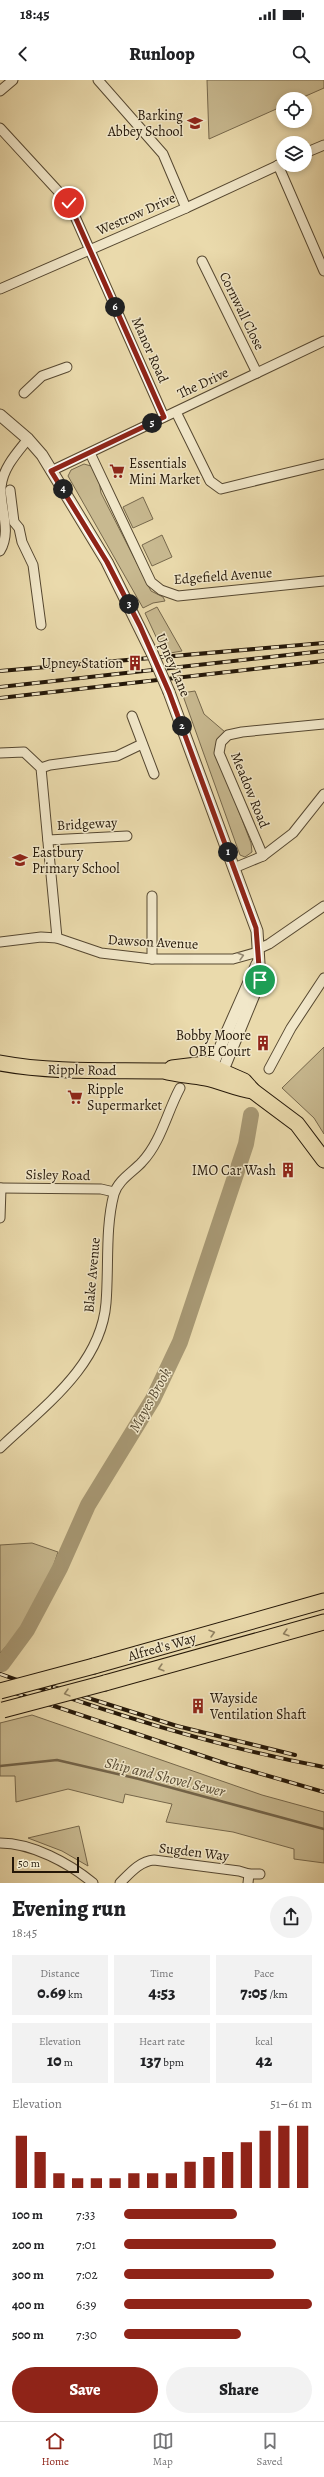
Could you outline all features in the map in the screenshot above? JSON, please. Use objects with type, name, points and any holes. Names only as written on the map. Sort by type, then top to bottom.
[{"type":"main road","name":"Ripple Road","points":[[0,1064],[60,1070],[164,1071],[176,1074],[216,1074],[240,1089],[253,1091],[297,1124],[324,1160]]},
{"type":"main road","name":"Alfred's Way","points":[[0,1691],[324,1601]]},
{"type":"main road","name":"Alfred's Way","points":[[1,1710],[105,1683],[324,1622]]},
{"type":"street","points":[[0,91],[13,80]]},
{"type":"street","points":[[98,80],[163,154],[186,208]]},
{"type":"street","name":"Manor Road","points":[[0,128],[69,203],[164,417]]},
{"type":"street","points":[[312,150],[324,145]]},
{"type":"street","name":"Westrow Drive","points":[[0,289],[186,208],[276,166]]},
{"type":"street","points":[[284,172],[324,271]]},
{"type":"street","name":"Cornwall Close","points":[[202,261],[257,373]]},
{"type":"street","name":"The Drive","points":[[51,471],[324,341]]},
{"type":"street","points":[[24,393],[42,376],[67,367]]},
{"type":"street","points":[[176,412],[210,481],[221,489],[324,464]]},
{"type":"street","name":"Upney Lane","points":[[0,415],[28,439],[51,471],[107,562],[152,653],[169,692],[256,928],[259,953],[253,977],[227,1029],[216,1074]]},
{"type":"street","points":[[0,551],[6,534],[1,488],[4,473],[28,439]]},
{"type":"street","name":"Edgefield Avenue","points":[[90,453],[151,582],[161,590],[178,596],[324,581]]},
{"type":"street","points":[[10,490],[14,522],[19,528],[22,542],[33,565],[41,625]]},
{"type":"street","points":[[6,534],[22,542]]},
{"type":"street","points":[[132,716],[154,774]]},
{"type":"street","name":"Meadow Road","points":[[263,856],[219,753],[221,742],[228,735],[242,732],[324,724]]},
{"type":"street","points":[[41,768],[50,765],[117,756],[142,744]]},
{"type":"street","points":[[0,753],[24,752],[41,768],[57,938]]},
{"type":"street","points":[[234,868],[263,856],[293,833],[324,794]]},
{"type":"street","name":"Bridgeway","points":[[48,840],[127,836]]},
{"type":"street","points":[[152,896],[152,959]]},
{"type":"street","points":[[259,953],[269,944],[323,908]]},
{"type":"street","name":"Dawson Avenue","points":[[0,942],[41,937],[57,938],[101,953],[152,959],[224,959],[259,953]]},
{"type":"street","points":[[269,1068],[291,1028],[324,978]]},
{"type":"street","points":[[114,1192],[123,1180],[143,1162],[160,1135],[180,1088]]},
{"type":"street","points":[[0,1188],[0,1218]]},
{"type":"street","name":"Sisley Road","points":[[0,1188],[101,1189],[114,1192]]},
{"type":"street","name":"Blake Avenue","points":[[0,1448],[75,1377],[94,1345],[106,1304],[111,1215],[114,1192]]},
{"type":"street","points":[[0,1843],[30,1849],[56,1859],[93,1883]]},
{"type":"street","name":"Sugden Way","points":[[120,1883],[136,1868],[147,1861],[249,1878],[260,1874]]},
{"type":"shaded area","points":[[207,80],[324,80],[324,88],[312,93],[312,92],[276,92],[276,109],[209,139]]},
{"type":"shaded area","points":[[84,464],[91,466],[99,481],[101,493],[151,591],[163,597],[165,601],[153,603],[143,608],[68,476],[71,470]]},
{"type":"shaded area","points":[[143,497],[153,519],[133,528],[123,507]]},
{"type":"shaded area","points":[[162,535],[172,557],[152,566],[142,545]]},
{"type":"shaded area","points":[[157,607],[182,651],[164,654],[145,613]]},
{"type":"shaded area","points":[[195,691],[204,714],[225,732],[215,749],[251,843],[252,852],[245,857],[240,855],[182,693]]},
{"type":"shaded area","points":[[324,1047],[324,1134],[314,1118],[282,1088]]},
{"type":"shaded area","points":[[32,1543],[58,1552],[52,1570],[20,1631],[0,1653],[0,1545]]},
{"type":"shaded area","points":[[32,1715],[262,1795],[324,1812],[324,1863],[294,1859],[294,1849],[233,1832],[166,1822],[172,1804],[125,1794],[123,1803],[68,1789],[16,1802],[15,1776],[0,1776],[0,1723]]},
{"type":"shaded area","points":[[79,1826],[88,1866],[62,1851],[28,1838]]},
{"type":"waterway","name":"Mayes Brook","points":[[2,1664],[27,1630],[60,1568],[88,1505],[153,1399],[180,1342],[246,1144],[251,1115]]},
{"type":"waterway","name":"Ship and Shovel Sewer","points":[[0,1766],[57,1760],[139,1779],[324,1829]]},
{"type":"railway","points":[[0,671],[324,643]]},
{"type":"railway","points":[[0,687],[324,651]]},
{"type":"railway","points":[[0,698],[324,661]]},
{"type":"railway","points":[[0,1674],[80,1702],[160,1727],[241,1749],[324,1767]]},
{"type":"railway","points":[[53,1687],[177,1726],[295,1755]]},
{"type":"railway","points":[[0,1688],[227,1764],[324,1792]]},
{"type":"place","name":"Barking Abbey School","points":[[195,123]]},
{"type":"place","name":"Essentials Mini Market","points":[[117,471]]},
{"type":"place","name":"Upney Station","points":[[135,663]]},
{"type":"place","name":"Eastbury Primary School","points":[[20,860]]},
{"type":"place","name":"Bobby Moore OBE Court","points":[[263,1043]]},
{"type":"place","name":"Ripple Supermarket","points":[[75,1097]]},
{"type":"place","name":"IMO Car Wash","points":[[288,1170]]},
{"type":"place","name":"Wayside Ventilation Shaft","points":[[198,1706]]},
{"type":"route","points":[[69,203],[164,417],[51,471],[107,562],[128,601],[169,692],[256,928],[261,969],[260,980]]}]
